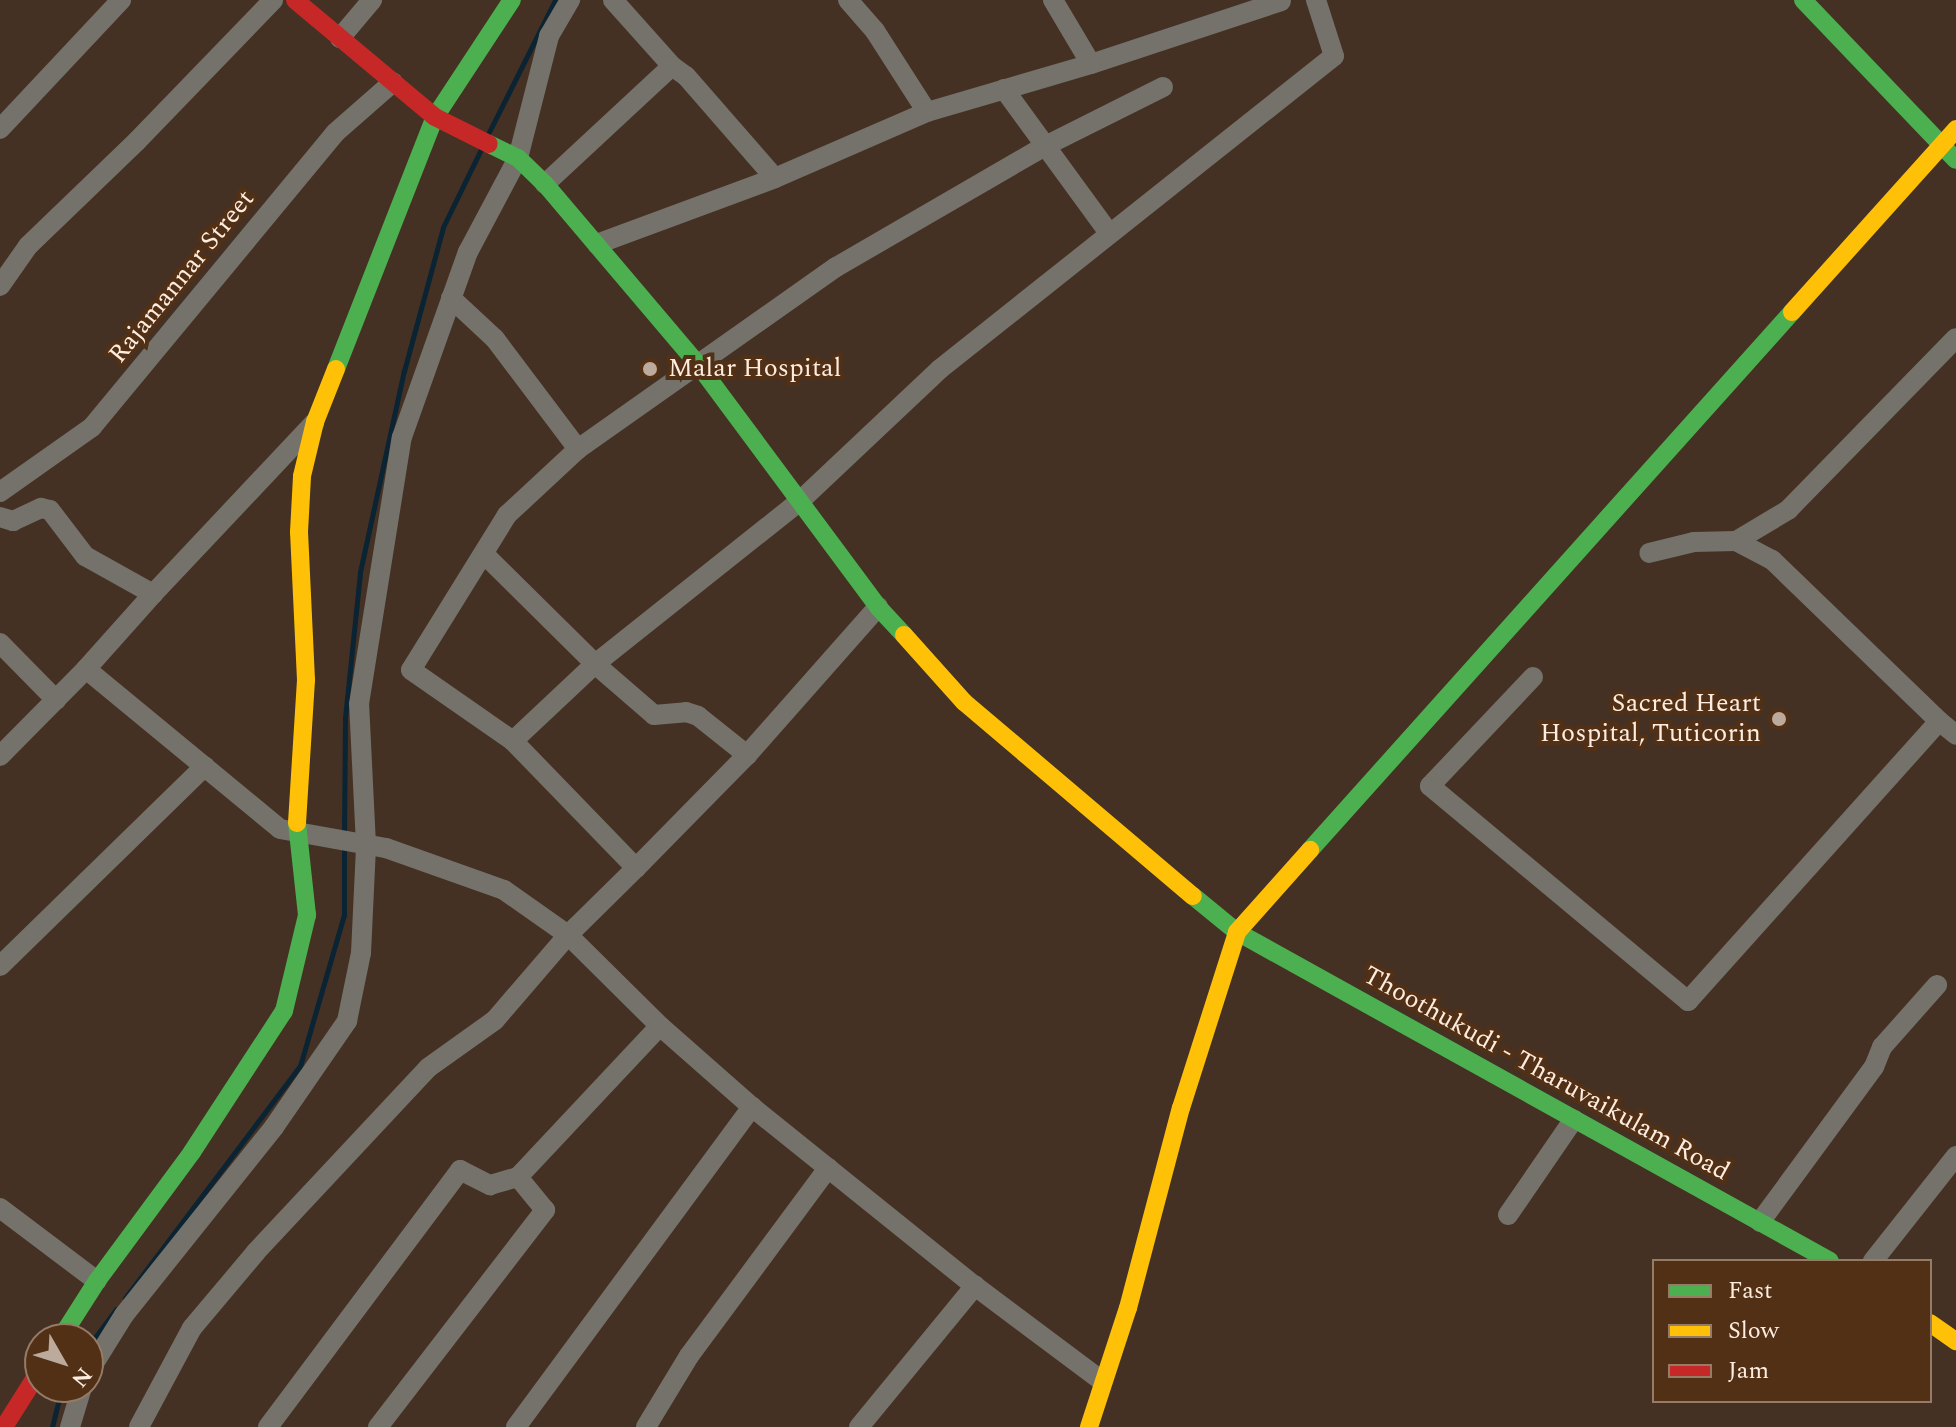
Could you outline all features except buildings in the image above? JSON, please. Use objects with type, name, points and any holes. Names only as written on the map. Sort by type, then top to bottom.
[{"type":"main road","name":"Thoothukudi - Tharuvaikulam Road","points":[[295,0],[443,120],[512,155],[545,184],[697,363],[878,607],[964,702],[1237,932],[1826,1259]]},
{"type":"main road","points":[[70,1323],[97,1281],[192,1152],[284,1011],[307,915],[304,834],[306,680],[299,532],[302,476],[315,422],[443,120],[512,0]]},
{"type":"main road","points":[[1803,0],[1940,147],[1956,160]]},
{"type":"main road","points":[[1089,1427],[1128,1308],[1181,1108],[1237,932],[1956,129]]},
{"type":"main road","points":[[1932,1324],[1956,1341]]},
{"type":"main road","points":[[4,1427],[24,1395]]},
{"type":"street","points":[[0,129],[121,0]]},
{"type":"street","points":[[0,286],[28,246],[137,141],[273,0]]},
{"type":"street","points":[[340,38],[372,0]]},
{"type":"street","points":[[104,1347],[124,1315],[274,1127],[319,1066],[347,1021],[361,953],[359,704],[402,437],[468,252],[512,155],[549,36],[570,0]]},
{"type":"street","points":[[613,0],[672,66],[686,76],[775,178]]},
{"type":"street","points":[[848,0],[875,31],[927,112]]},
{"type":"street","points":[[1053,0],[1091,64]]},
{"type":"street","points":[[597,244],[775,178],[927,112],[1091,64],[1282,0]]},
{"type":"street","points":[[513,741],[595,664],[800,501],[940,369],[1334,56],[1316,0]]},
{"type":"street","points":[[545,184],[672,66]]},
{"type":"street","name":"Rajamannar Street","points":[[0,492],[92,427],[335,133],[393,82]]},
{"type":"street","points":[[636,868],[513,741],[411,670],[507,515],[578,449],[836,267],[1045,146],[1163,87]]},
{"type":"street","points":[[1004,89],[1109,233]]},
{"type":"street","points":[[451,298],[495,339],[578,449]]},
{"type":"street","points":[[1736,541],[1788,510],[1956,338]]},
{"type":"street","points":[[2,750],[86,669],[315,422]]},
{"type":"street","points":[[0,517],[13,521],[41,508],[50,510],[85,556],[153,594]]},
{"type":"street","points":[[1649,553],[1694,542],[1736,541],[1772,560],[1956,735]]},
{"type":"street","points":[[484,554],[595,664],[654,715],[686,712],[698,716],[747,755]]},
{"type":"street","points":[[139,1427],[192,1328],[256,1252],[428,1068],[495,1020],[568,935],[747,755],[878,607]]},
{"type":"street","points":[[0,643],[56,700]]},
{"type":"street","points":[[86,669],[280,829],[386,848],[504,890],[568,935],[660,1026],[752,1107],[975,1286],[1102,1381]]},
{"type":"street","points":[[1533,677],[1430,786],[1688,1001],[1939,721]]},
{"type":"street","points":[[0,966],[205,766]]},
{"type":"street","points":[[1760,1222],[1874,1067],[1882,1047],[1937,985]]},
{"type":"street","points":[[268,1427],[460,1170],[490,1185],[518,1177],[660,1026]]},
{"type":"street","points":[[516,1427],[752,1107]]},
{"type":"street","points":[[1508,1215],[1574,1119]]},
{"type":"street","points":[[1875,1259],[1956,1156]]},
{"type":"street","points":[[646,1427],[689,1356],[828,1168]]},
{"type":"street","points":[[378,1427],[545,1210],[518,1177]]},
{"type":"street","points":[[0,1208],[97,1281]]},
{"type":"street","points":[[859,1427],[975,1286]]},
{"type":"street","points":[[70,1427],[77,1403]]},
{"type":"waterway","points":[[489,132],[555,0]]},
{"type":"waterway","points":[[344,835],[345,718],[360,572],[404,371],[443,227],[481,149]]},
{"type":"waterway","points":[[125,1298],[300,1066],[344,915],[344,845]]},
{"type":"waterway","points":[[104,1325],[116,1309]]},
{"type":"waterway","points":[[52,1427],[58,1403]]},
{"type":"traffic: fast","points":[[336,369],[435,117],[512,0]]},
{"type":"traffic: fast","points":[[1803,0],[1956,160]]},
{"type":"traffic: fast","points":[[489,144],[518,158],[545,184],[697,363],[878,607],[904,635]]},
{"type":"traffic: fast","points":[[1310,850],[1792,312]]},
{"type":"traffic: fast","points":[[70,1323],[97,1281],[192,1152],[284,1011],[307,915],[297,823]]},
{"type":"traffic: fast","points":[[1193,896],[1237,932],[1826,1259]]},
{"type":"traffic: slow","points":[[1792,312],[1956,129]]},
{"type":"traffic: slow","points":[[297,823],[306,680],[299,532],[302,476],[315,422],[336,369]]},
{"type":"traffic: slow","points":[[904,635],[964,702],[1193,896]]},
{"type":"traffic: slow","points":[[1089,1427],[1128,1308],[1181,1108],[1237,932],[1310,850]]},
{"type":"traffic: slow","points":[[1932,1324],[1956,1341]]},
{"type":"traffic: jam","points":[[295,0],[435,117],[489,144]]},
{"type":"traffic: jam","points":[[4,1427],[24,1395]]},
{"type":"place","name":"Malar Hospital","points":[[650,369]]},
{"type":"place","name":"Sacred Heart Hospital, Tuticorin","points":[[1779,719]]}]
